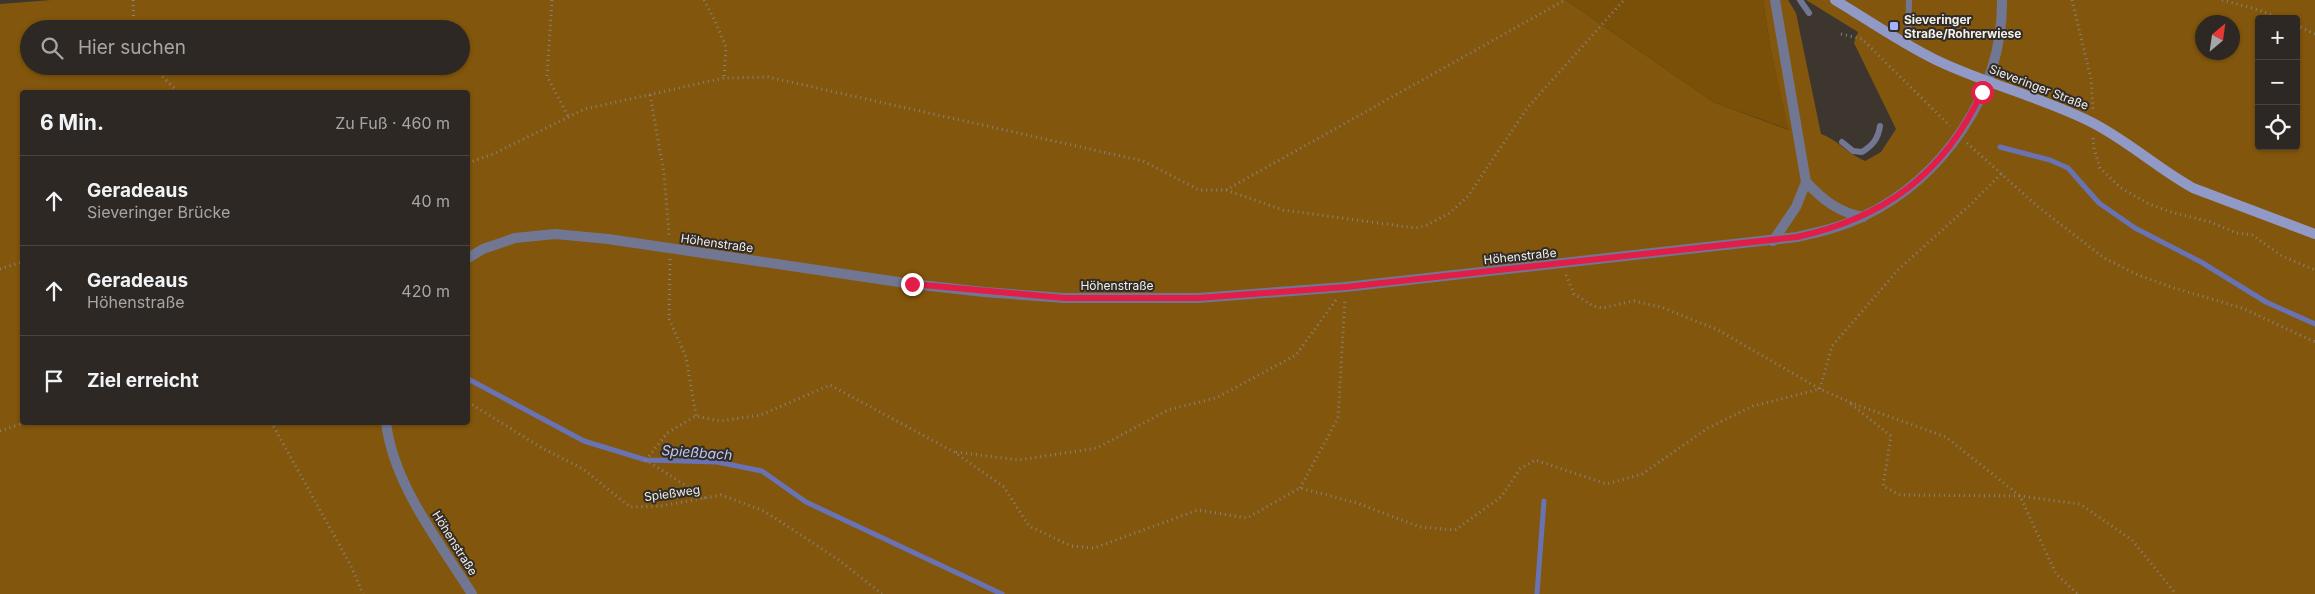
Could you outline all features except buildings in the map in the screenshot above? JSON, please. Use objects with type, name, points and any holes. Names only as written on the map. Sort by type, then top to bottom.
[{"type":"main road","name":"Sieveringer Straße","points":[[1835,0],[1908,45],[1963,72],[2056,106],[2093,123],[2193,188],[2315,234]]},
{"type":"street","points":[[1773,241],[1794,212],[1806,182],[1775,0]]},
{"type":"street","name":"Höhenstraße","points":[[470,257],[500,242],[542,234],[600,238],[912,284],[1064,298],[1198,298],[1346,287],[1773,241],[1816,233],[1863,217],[1890,202],[1920,179],[1946,152],[1969,118],[1982,92],[1996,50],[2002,0]]},
{"type":"street","points":[[1806,182],[1827,203],[1839,210],[1863,217]]},
{"type":"street","name":"Höhenstraße","points":[[387,425],[391,450],[400,475],[472,594]]},
{"type":"lane","points":[[1800,0],[1809,13]]},
{"type":"lane","points":[[1908,0],[1908,45]]},
{"type":"lane","points":[[1842,142],[1853,151],[1862,152],[1872,146],[1878,137],[1880,126]]},
{"type":"path","points":[[133,0],[134,20]]},
{"type":"path","points":[[552,0],[547,76],[568,116]]},
{"type":"path","points":[[704,0],[726,47],[724,78]]},
{"type":"path","points":[[1226,190],[1565,0]]},
{"type":"path","points":[[470,162],[493,154],[585,109],[724,78],[768,77],[1143,161],[1200,190],[1226,190],[1283,210],[1415,228],[1440,219],[1450,213],[1468,196],[1528,108],[1624,0]]},
{"type":"path","points":[[2222,0],[2271,15]]},
{"type":"path","points":[[2300,27],[2315,34]]},
{"type":"path","points":[[1841,34],[1862,38],[1953,129]]},
{"type":"path","points":[[161,75],[176,90]]},
{"type":"path","points":[[650,95],[664,173],[670,248],[669,319],[686,357],[696,416]]},
{"type":"path","points":[[1960,136],[2037,206],[2104,258],[2138,275],[2165,285],[2242,308],[2315,342]]},
{"type":"path","points":[[1820,389],[1832,346],[1898,270],[2001,174]]},
{"type":"path","points":[[0,269],[20,263]]},
{"type":"path","points":[[1564,264],[1568,283],[1574,294],[1593,306],[1602,308],[1634,301],[1661,307],[1718,330],[1820,389],[1849,402],[1946,437],[2020,496],[2056,574],[2078,594]]},
{"type":"path","points":[[954,452],[1019,460],[1097,448],[1168,410],[1216,398],[1296,355],[1346,287]]},
{"type":"path","points":[[705,498],[646,460],[667,433],[696,416],[720,421],[761,416],[830,385],[954,452],[1004,487],[1029,526],[1071,546],[1094,548],[1198,510],[1247,518],[1300,488],[1338,418],[1346,287]]},
{"type":"path","points":[[1300,488],[1356,503],[1420,527],[1455,530],[1501,497],[1520,468],[1535,460],[1607,484],[1642,474],[1708,428],[1753,406],[1820,389]]},
{"type":"path","points":[[1849,402],[1891,436],[1883,486],[1900,495],[2020,496],[2080,504],[2132,540],[2176,594]]},
{"type":"path","name":"Spießweg","points":[[470,403],[542,448],[583,469],[630,507],[661,506],[721,495],[764,511],[839,560],[882,594]]},
{"type":"path","points":[[0,431],[20,424]]},
{"type":"path","points":[[273,425],[350,564],[363,594]]},
{"type":"shaded area","points":[[51,0],[1566,0],[1713,102],[1789,130],[1771,52],[1763,0],[1788,0],[1796,13],[1821,134],[1865,161],[1881,152],[1896,129],[1854,43],[1858,32],[1806,0],[2315,0],[2315,594],[0,594],[0,4]]},
{"type":"shaded area","points":[[1566,0],[1763,0],[1771,52],[1790,130],[1713,102]]},
{"type":"waterway","points":[[2000,147],[2050,160],[2068,168],[2099,203],[2135,228],[2201,262],[2266,302],[2315,324]]},
{"type":"waterway","name":"Spießbach","points":[[470,380],[584,441],[646,460],[717,462],[762,471],[806,502],[1002,594]]},
{"type":"waterway","points":[[1537,594],[1544,501]]},
{"type":"place","name":"Sieveringer Straße/Rohrerwiese","points":[[1894,26]]},
{"type":"route","points":[[912,284],[1064,298],[1198,298],[1346,287],[1797,237],[1850,223],[1877,210],[1904,192],[1936,164],[1952,144],[1969,118],[1982,92]]}]
